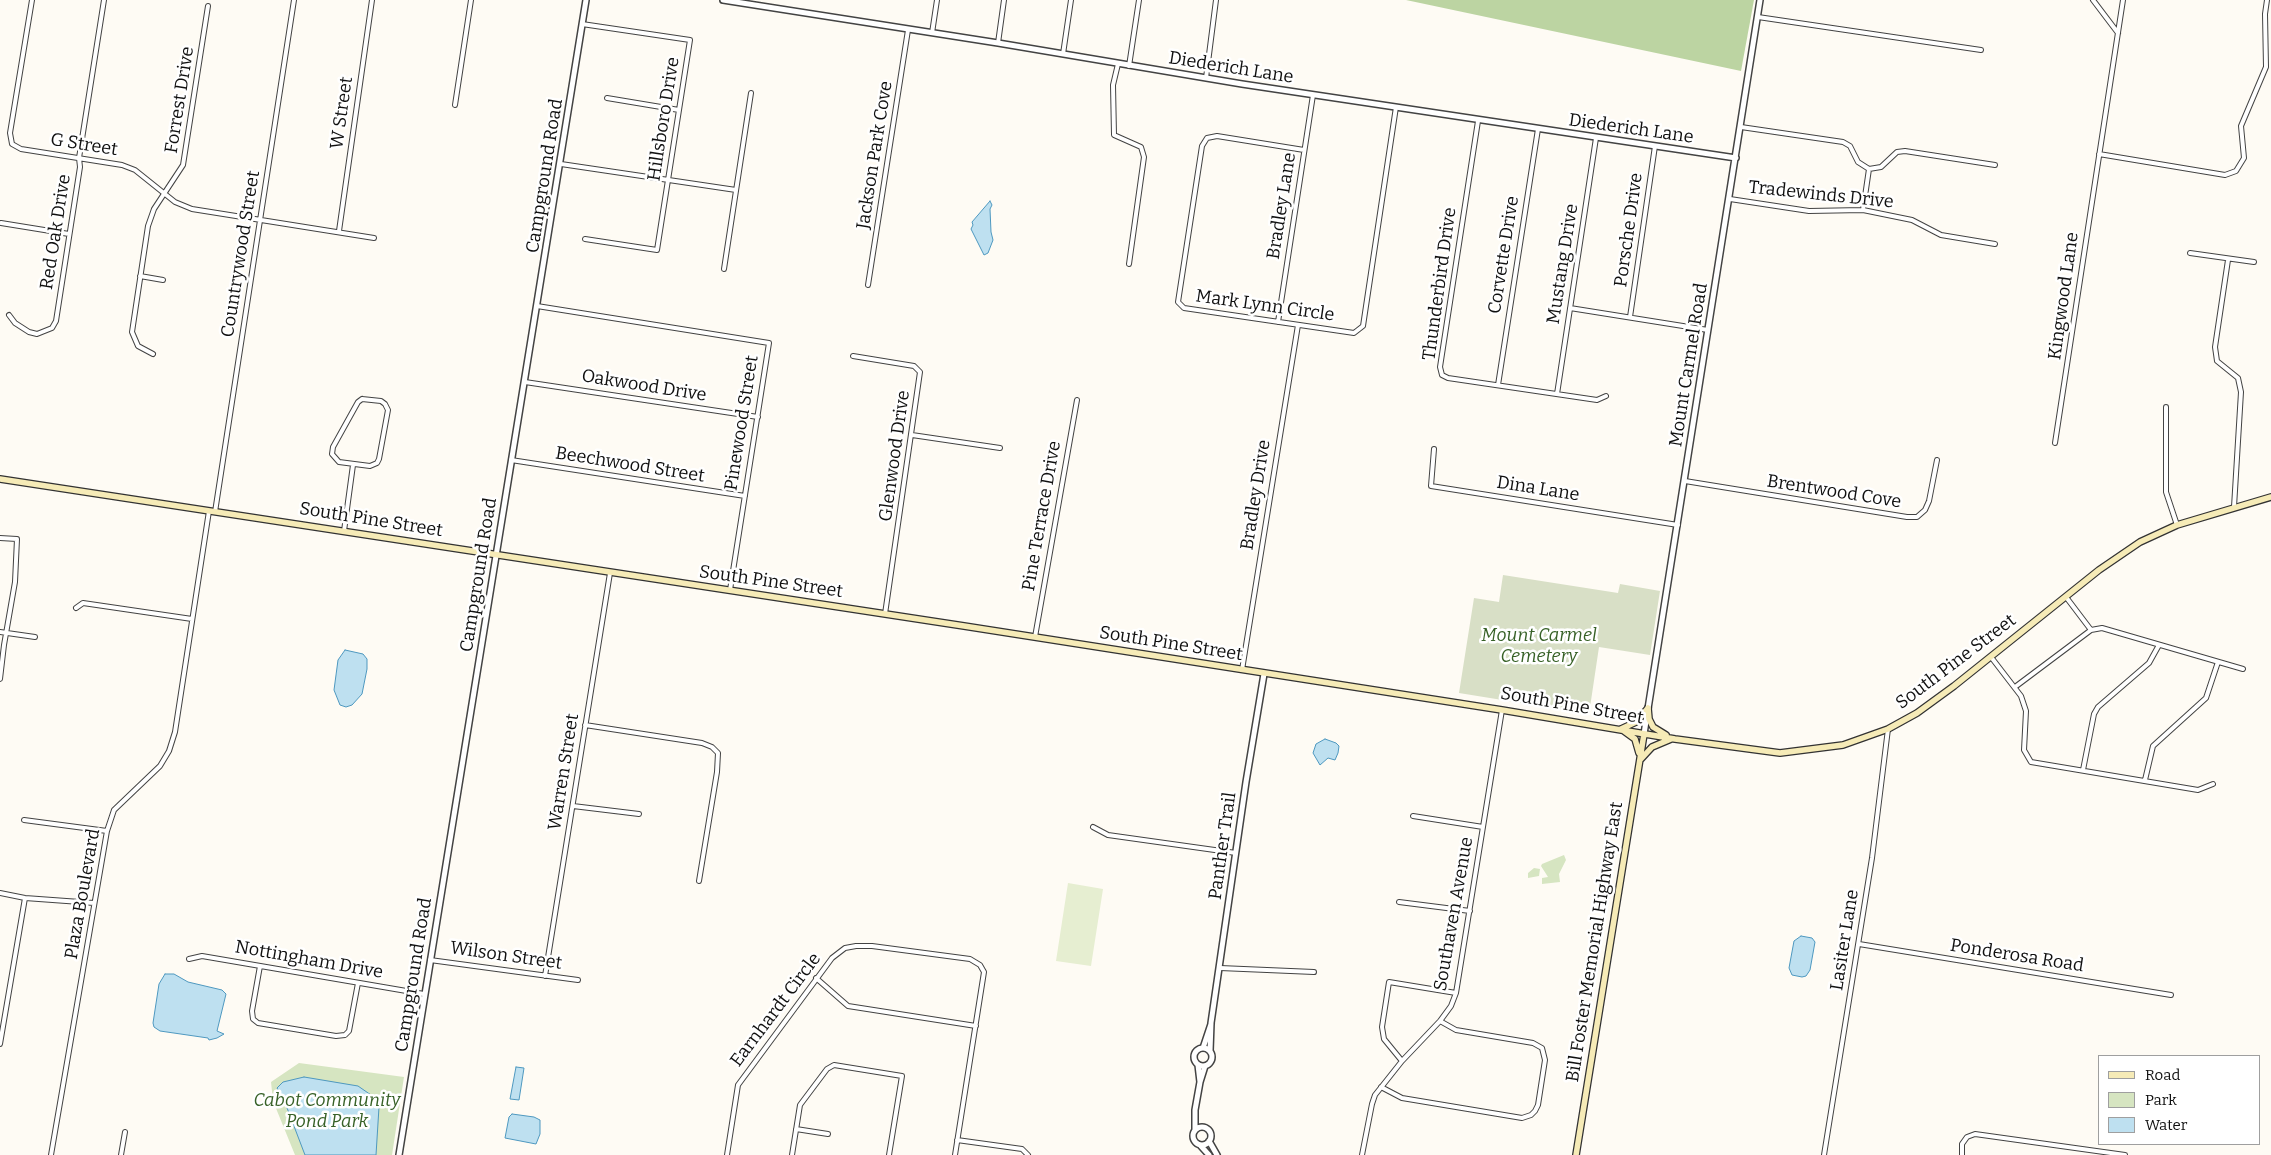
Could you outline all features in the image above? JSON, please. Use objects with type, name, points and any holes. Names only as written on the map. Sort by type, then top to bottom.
[{"type":"main road","name":"South Pine Street","points":[[0,479],[1035,637],[1644,734],[1780,753],[1843,745],[1888,729],[1917,713],[1991,657],[2099,570],[2140,542],[2177,525],[2271,497]]},
{"type":"main road","points":[[1640,760],[1635,739],[1621,729],[1636,722],[1648,708]]},
{"type":"main road","points":[[1648,708],[1649,719],[1653,727],[1673,738]]},
{"type":"main road","name":"Bill Foster Memorial Highway East","points":[[1576,1155],[1644,734]]},
{"type":"main road","points":[[1640,760],[1656,745],[1673,738]]},
{"type":"street","name":"G Street","points":[[32,0],[10,133],[12,144],[21,149],[122,165],[135,170],[164,194],[192,209],[374,238]]},
{"type":"street","name":"Red Oak Drive","points":[[10,316],[15,323],[29,332],[37,334],[52,328],[56,322],[104,0]]},
{"type":"street","name":"Countrywood Street","points":[[212,511],[294,0]]},
{"type":"street","name":"W Street","points":[[338,231],[372,0]]},
{"type":"street","points":[[455,105],[471,0]]},
{"type":"street","name":"Campground Road","points":[[399,1155],[511,460],[561,164],[586,0]]},
{"type":"street","name":"Diederich Lane","points":[[723,0],[1478,121],[1736,158]]},
{"type":"street","points":[[932,33],[937,0]]},
{"type":"street","points":[[998,43],[1004,0]]},
{"type":"street","points":[[1063,54],[1071,0]]},
{"type":"street","points":[[1129,66],[1139,0]]},
{"type":"street","points":[[1206,78],[1216,0]]},
{"type":"street","name":"Mount Carmel Road","points":[[1644,734],[1760,0]]},
{"type":"street","points":[[2093,0],[2118,33]]},
{"type":"street","name":"Kingwood Lane","points":[[2055,443],[2123,0]]},
{"type":"street","points":[[2099,154],[2225,175],[2236,171],[2244,158],[2241,126],[2266,68],[2265,14],[2267,0]]},
{"type":"street","name":"Forrest Drive","points":[[153,354],[138,346],[132,332],[140,276],[150,218],[179,173],[184,159],[208,6]]},
{"type":"street","points":[[1758,17],[1980,50]]},
{"type":"street","name":"Hillsboro Drive","points":[[582,24],[690,40],[656,250],[585,239]]},
{"type":"street","name":"Jackson Park Cove","points":[[868,285],[908,30]]},
{"type":"street","points":[[1118,64],[1113,85],[1114,135],[1141,147],[1144,157],[1129,264]]},
{"type":"street","points":[[724,269],[752,93]]},
{"type":"street","name":"Bradley Lane","points":[[1278,322],[1313,95]]},
{"type":"street","points":[[608,98],[679,110]]},
{"type":"street","name":"Mark Lynn Circle","points":[[1304,150],[1217,136],[1208,138],[1202,146],[1178,302],[1184,308],[1354,333],[1363,326],[1396,107]]},
{"type":"street","name":"Thunderbird Drive","points":[[1478,121],[1440,367],[1442,375],[1448,378],[1597,400],[1606,396]]},
{"type":"street","points":[[1741,127],[1843,142],[1850,146],[1858,162],[1869,169],[1882,167],[1897,152],[1905,151],[1995,165]]},
{"type":"street","name":"Corvette Drive","points":[[1498,385],[1538,129]]},
{"type":"street","name":"Mustang Drive","points":[[1557,394],[1596,138]]},
{"type":"street","name":"Porsche Drive","points":[[1630,317],[1655,146]]},
{"type":"street","points":[[561,164],[736,190]]},
{"type":"street","points":[[1863,210],[1869,169]]},
{"type":"street","name":"Tradewinds Drive","points":[[1730,199],[1808,211],[1863,210],[1912,220],[1940,235],[1995,244]]},
{"type":"street","points":[[1,223],[69,234]]},
{"type":"street","points":[[2190,253],[2228,260],[2254,262]]},
{"type":"street","points":[[2228,260],[2215,347],[2217,361],[2238,378],[2241,392],[2234,507]]},
{"type":"street","points":[[140,276],[163,280]]},
{"type":"street","name":"Pinewood Street","points":[[537,306],[769,343],[730,591]]},
{"type":"street","points":[[1570,308],[1708,330]]},
{"type":"street","name":"Bradley Drive","points":[[1242,670],[1298,325]]},
{"type":"street","name":"Glenwood Drive","points":[[853,356],[914,366],[920,370],[885,614]]},
{"type":"street","name":"Oakwood Drive","points":[[525,382],[758,417]]},
{"type":"street","points":[[362,399],[381,401],[388,410],[379,459],[370,466],[353,465],[339,462],[332,454],[333,447],[358,402],[362,399]]},
{"type":"street","name":"Pine Terrace Drive","points":[[1035,637],[1077,400]]},
{"type":"street","points":[[2166,407],[2166,492],[2177,525]]},
{"type":"street","points":[[912,435],[1000,448]]},
{"type":"street","name":"Dina Lane","points":[[1434,449],[1431,486],[1678,525]]},
{"type":"street","name":"Beechwood Street","points":[[511,460],[744,496]]},
{"type":"street","name":"Brentwood Cove","points":[[1685,481],[1907,517],[1917,517],[1925,510],[1929,501],[1937,460]]},
{"type":"street","points":[[344,531],[353,465]]},
{"type":"street","name":"Plaza Boulevard","points":[[51,1155],[106,831],[114,810],[160,766],[169,751],[175,732],[192,619],[212,511]]},
{"type":"street","points":[[0,538],[17,539],[15,582],[0,679]]},
{"type":"street","name":"Warren Street","points":[[545,976],[610,573]]},
{"type":"street","points":[[2066,596],[2091,630]]},
{"type":"street","points":[[76,608],[83,602],[192,619]]},
{"type":"street","points":[[2015,687],[2091,630],[2102,628],[2243,669]]},
{"type":"street","points":[[0,632],[35,637]]},
{"type":"street","points":[[2083,770],[2094,714],[2098,707],[2149,663],[2159,645]]},
{"type":"street","points":[[1991,657],[2021,696],[2026,711],[2024,750],[2031,762],[2198,790],[2213,784]]},
{"type":"street","points":[[2145,780],[2153,746],[2206,698],[2218,662]]},
{"type":"street","name":"Panther Trail","points":[[1210,1051],[1211,1023],[1264,674]]},
{"type":"street","name":"Southaven Avenue","points":[[1362,1155],[1372,1104],[1381,1087],[1402,1061],[1440,1021],[1451,1006],[1456,993],[1502,710]]},
{"type":"street","points":[[585,725],[702,743],[712,747],[718,753],[717,772],[699,881]]},
{"type":"street","name":"Lasiter Lane","points":[[1824,1155],[1872,858],[1888,729]]},
{"type":"street","points":[[573,806],[639,814]]},
{"type":"street","points":[[1413,816],[1483,827]]},
{"type":"street","points":[[24,820],[106,831]]},
{"type":"street","points":[[1093,827],[1108,834],[1236,853]]},
{"type":"street","points":[[0,893],[25,898],[94,903]]},
{"type":"street","points":[[0,1044],[25,898]]},
{"type":"street","points":[[1399,902],[1470,911]]},
{"type":"street","name":"Ponderosa Road","points":[[1859,944],[2171,995]]},
{"type":"street","name":"Earnhardt Circle","points":[[727,1155],[738,1085],[832,958],[845,948],[856,946],[872,946],[970,959],[980,965],[984,972],[955,1155]]},
{"type":"street","name":"Nottingham Drive","points":[[189,959],[202,956],[424,994]]},
{"type":"street","name":"Wilson Street","points":[[430,960],[578,980]]},
{"type":"street","points":[[260,966],[252,1011],[253,1019],[258,1023],[336,1036],[345,1035],[349,1031],[358,983]]},
{"type":"street","points":[[1220,968],[1314,972]]},
{"type":"street","points":[[816,978],[848,1006],[976,1026]]},
{"type":"street","points":[[1402,1061],[1384,1039],[1382,1027],[1389,982],[1456,993]]},
{"type":"street","points":[[1381,1087],[1402,1098],[1522,1118],[1531,1115],[1535,1111],[1538,1105],[1545,1060],[1542,1048],[1533,1043],[1456,1030],[1440,1021]]},
{"type":"street","name":"Panther Trail","points":[[1203,1048],[1211,1023]]},
{"type":"street","points":[[1200,1082],[1198,1065],[1194,1056],[1198,1050],[1203,1048],[1210,1051],[1211,1061],[1206,1066],[1200,1082],[1195,1110],[1193,1139],[1209,1155]]},
{"type":"street","points":[[792,1155],[800,1105],[830,1067],[834,1065],[902,1076],[889,1155]]},
{"type":"street","points":[[1198,1065],[1206,1066]]},
{"type":"street","points":[[1195,1110],[1203,1127],[1209,1131],[1210,1141],[1217,1155]]},
{"type":"street","points":[[1195,1129],[1203,1127]]},
{"type":"street","points":[[796,1129],[828,1134]]},
{"type":"street","points":[[121,1155],[125,1132]]},
{"type":"street","points":[[1962,1155],[1962,1144],[1967,1137],[1975,1134],[2125,1155]]},
{"type":"street","points":[[958,1140],[1022,1149],[1028,1155]]},
{"type":"street","points":[[1200,1145],[1210,1141]]},
{"type":"green space","points":[[1406,0],[1754,0],[1741,71]]},
{"type":"green space","name":"Mount Carmel Cemetery","points":[[1503,575],[1618,593],[1620,584],[1660,591],[1650,655],[1599,647],[1589,714],[1459,693],[1474,598],[1499,602]]},
{"type":"green space","points":[[1564,855],[1566,860],[1559,874],[1560,882],[1542,884],[1542,878],[1548,877],[1541,866],[1542,864]]},
{"type":"green space","points":[[1534,868],[1540,869],[1539,876],[1528,878],[1528,873]]},
{"type":"green space","points":[[1068,883],[1103,889],[1091,966],[1056,961]]},
{"type":"green space","name":"Cabot Community Pond Park","points":[[299,1063],[404,1077],[392,1155],[295,1155],[273,1101],[271,1082]]},
{"type":"water","points":[[990,201],[992,205],[990,209],[993,240],[988,253],[984,255],[971,229],[972,222]]},
{"type":"water","points":[[345,650],[363,654],[367,659],[362,694],[352,705],[346,707],[340,705],[334,690],[338,660]]},
{"type":"water","points":[[1325,739],[1339,746],[1338,753],[1335,760],[1328,758],[1320,765],[1313,753],[1316,744]]},
{"type":"water","points":[[1801,936],[1812,938],[1815,942],[1810,970],[1806,976],[1802,977],[1792,975],[1789,968],[1794,941]]},
{"type":"water","points":[[165,974],[174,974],[188,982],[222,990],[226,994],[217,1031],[224,1034],[209,1040],[208,1038],[160,1031],[154,1027],[159,984]]},
{"type":"water","points":[[516,1067],[524,1068],[519,1100],[510,1099]]},
{"type":"water","name":"Cabot Community Pond Park","points":[[304,1077],[358,1086],[371,1095],[379,1107],[376,1155],[305,1155],[284,1100],[277,1088],[283,1082]]},
{"type":"water","points":[[512,1114],[534,1117],[540,1120],[540,1134],[536,1144],[505,1138],[509,1117]]}]
